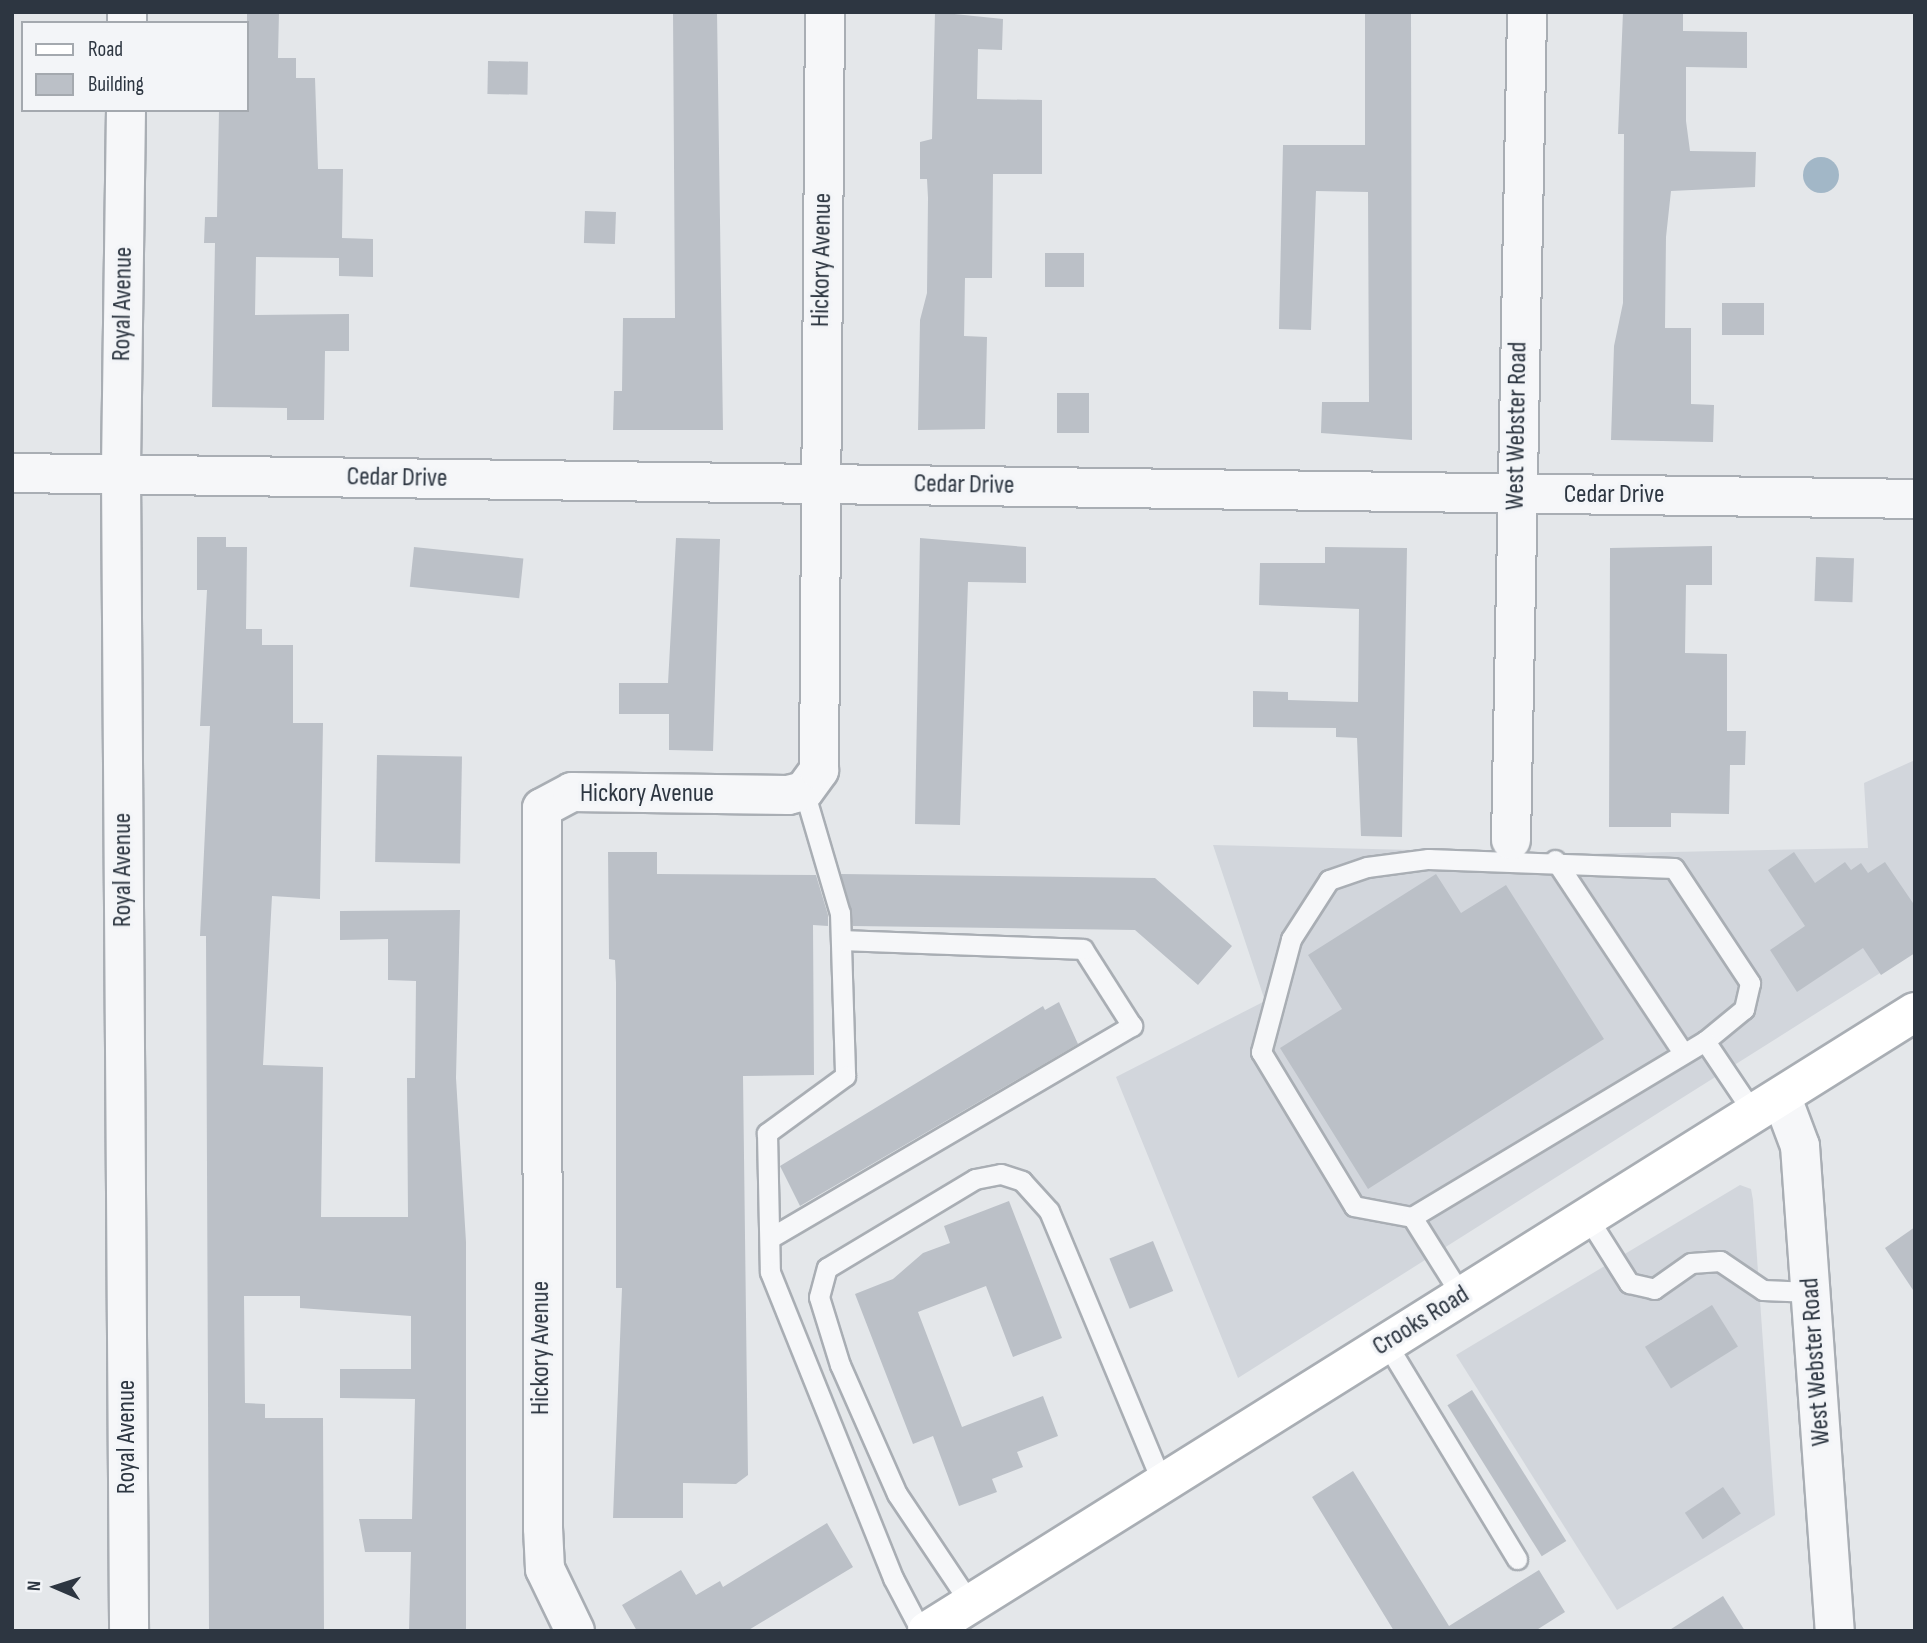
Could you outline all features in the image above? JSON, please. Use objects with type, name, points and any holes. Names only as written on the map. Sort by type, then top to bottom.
[{"type":"main road","name":"Crooks Road","points":[[927,1631],[1915,1012]]},
{"type":"street","name":"Hickory Avenue","points":[[575,1631],[545,1569],[543,1528],[542,808],[572,792],[804,790],[819,770],[819,483],[825,12]]},
{"type":"street","name":"West Webster Road","points":[[1511,840],[1527,12]]},
{"type":"street","name":"Royal Avenue","points":[[126,112],[121,475],[129,1631]]},
{"type":"street","name":"Cedar Drive","points":[[12,473],[1915,499]]},
{"type":"street","name":"West Webster Road","points":[[1768,1106],[1800,1146],[1835,1631]]},
{"type":"lane","points":[[804,790],[843,940],[845,1076],[767,1133],[774,1292],[921,1631]]},
{"type":"lane","points":[[1428,859],[1555,860],[1674,868],[1750,983],[1744,1009],[1705,1041],[1412,1217],[1354,1206],[1261,1052],[1291,939],[1329,880],[1367,867],[1428,859]]},
{"type":"lane","points":[[1555,860],[1683,1053]]},
{"type":"lane","points":[[770,1238],[1132,1026],[1083,949],[843,940]]},
{"type":"lane","points":[[1705,1041],[1768,1106]]},
{"type":"lane","points":[[970,1604],[897,1494],[839,1365],[819,1297],[827,1268],[975,1179],[1001,1174],[1022,1181],[1049,1211],[1161,1483]]},
{"type":"lane","points":[[1412,1217],[1461,1295]]},
{"type":"lane","points":[[1588,1218],[1629,1283],[1654,1289],[1690,1263],[1720,1261],[1763,1290],[1811,1292]]},
{"type":"lane","points":[[1385,1342],[1517,1559]]},
{"type":"shaded area","points":[[1915,760],[1915,951],[1238,1378],[1116,1077],[1265,1001],[1213,845],[1576,854],[1868,848],[1864,783]]},
{"type":"shaded area","points":[[1740,1185],[1751,1189],[1753,1200],[1775,1515],[1617,1610],[1456,1355]]},
{"type":"water","points":[[1821,157],[1834,162],[1839,175],[1834,188],[1821,193],[1808,188],[1803,175],[1808,162]]},
{"type":"building","points":[[247,12],[279,12],[278,58],[296,58],[296,78],[315,78],[318,169],[343,169],[342,238],[373,239],[373,277],[339,276],[339,258],[256,257],[255,315],[349,314],[349,351],[325,351],[324,420],[287,420],[287,408],[212,407],[215,243],[204,243],[205,217],[217,217],[219,112],[248,112]]},
{"type":"building","points":[[673,12],[717,12],[723,430],[613,430],[614,391],[622,391],[623,318],[675,318]]},
{"type":"building","points":[[935,12],[1003,19],[1002,50],[978,49],[977,99],[1042,100],[1042,174],[993,174],[992,278],[965,278],[964,336],[987,337],[985,429],[918,430],[920,320],[927,293],[928,198],[927,179],[920,179],[920,142],[932,139]]},
{"type":"building","points":[[1365,12],[1411,12],[1412,440],[1321,433],[1322,402],[1369,402],[1368,192],[1316,191],[1311,330],[1279,329],[1283,145],[1365,145]]},
{"type":"building","points":[[1623,12],[1683,12],[1683,31],[1747,32],[1747,68],[1686,67],[1686,121],[1690,151],[1756,152],[1755,187],[1671,191],[1666,237],[1665,328],[1691,328],[1691,404],[1714,405],[1713,442],[1611,440],[1614,346],[1623,303],[1624,134],[1618,134]]},
{"type":"building","points":[[488,61],[528,62],[527,95],[487,94]]},
{"type":"building","points":[[585,211],[616,212],[615,244],[584,243]]},
{"type":"building","points":[[1045,253],[1084,253],[1084,287],[1045,287]]},
{"type":"building","points":[[1722,303],[1764,303],[1764,335],[1722,335]]},
{"type":"building","points":[[1057,393],[1089,393],[1089,433],[1057,433]]},
{"type":"building","points":[[197,537],[226,537],[226,547],[247,547],[246,629],[262,629],[262,645],[293,645],[293,723],[323,723],[320,899],[272,896],[263,1065],[323,1067],[321,1217],[408,1217],[407,1078],[415,1078],[416,981],[388,980],[388,939],[340,940],[340,911],[460,910],[456,1078],[466,1242],[466,1631],[409,1631],[411,1552],[365,1552],[359,1519],[412,1519],[415,1399],[340,1398],[340,1369],[411,1369],[411,1316],[300,1308],[300,1296],[244,1296],[245,1403],[265,1404],[265,1418],[323,1418],[324,1631],[209,1631],[206,936],[200,936],[210,726],[200,726],[207,590],[197,590]]},
{"type":"building","points":[[676,538],[720,539],[713,751],[669,750],[669,714],[619,714],[619,683],[668,683]]},
{"type":"building","points":[[920,538],[1026,547],[1026,583],[968,582],[960,825],[915,824]]},
{"type":"building","points":[[1712,546],[1712,585],[1686,585],[1685,653],[1727,654],[1727,731],[1746,731],[1745,765],[1730,765],[1729,814],[1671,813],[1671,827],[1609,827],[1610,548]]},
{"type":"building","points":[[414,547],[523,558],[519,598],[410,587]]},
{"type":"building","points":[[1325,547],[1407,548],[1402,837],[1361,836],[1357,738],[1336,737],[1336,728],[1253,727],[1253,691],[1288,692],[1288,700],[1358,702],[1359,609],[1259,605],[1260,563],[1325,563]]},
{"type":"building","points":[[1816,557],[1854,558],[1852,602],[1814,601]]},
{"type":"building","points":[[377,755],[462,756],[460,863],[375,862]]},
{"type":"building","points":[[608,852],[657,852],[657,874],[816,875],[828,915],[828,926],[813,925],[814,1075],[743,1076],[748,1475],[736,1484],[683,1483],[683,1518],[613,1518],[622,1288],[616,1288],[616,983],[615,960],[609,959]]},
{"type":"building","points":[[1794,852],[1815,883],[1845,862],[1851,870],[1861,863],[1868,873],[1885,862],[1915,906],[1915,953],[1881,975],[1863,948],[1797,992],[1770,950],[1805,926],[1768,870]]},
{"type":"building","points":[[841,874],[1155,878],[1232,946],[1198,985],[1135,930],[853,926]]},
{"type":"building","points":[[1436,874],[1461,913],[1506,885],[1604,1039],[1368,1189],[1280,1048],[1342,1009],[1308,955]]},
{"type":"building","points":[[1059,1002],[1078,1044],[800,1206],[780,1166],[1043,1006],[1045,1010]]},
{"type":"building","points":[[1009,1201],[1062,1338],[1013,1357],[986,1286],[918,1312],[962,1427],[1043,1396],[1058,1436],[1017,1452],[1023,1467],[992,1479],[997,1492],[959,1506],[933,1436],[913,1444],[855,1294],[893,1279],[923,1253],[950,1243],[944,1226]]},
{"type":"building","points":[[1915,1227],[1915,1293],[1885,1248]]},
{"type":"building","points":[[1153,1241],[1173,1291],[1130,1309],[1109,1259]]},
{"type":"building","points":[[1712,1305],[1738,1347],[1671,1388],[1645,1347]]},
{"type":"building","points":[[1472,1390],[1566,1541],[1542,1556],[1447,1405]]},
{"type":"building","points":[[1353,1471],[1449,1626],[1539,1570],[1565,1612],[1535,1631],[1394,1631],[1312,1497]]},
{"type":"building","points":[[1723,1487],[1741,1514],[1703,1539],[1685,1513]]},
{"type":"building","points":[[827,1523],[853,1567],[747,1631],[637,1631],[622,1605],[681,1570],[696,1595],[720,1581],[723,1587]]},
{"type":"building","points":[[1723,1596],[1745,1631],[1668,1631]]}]
